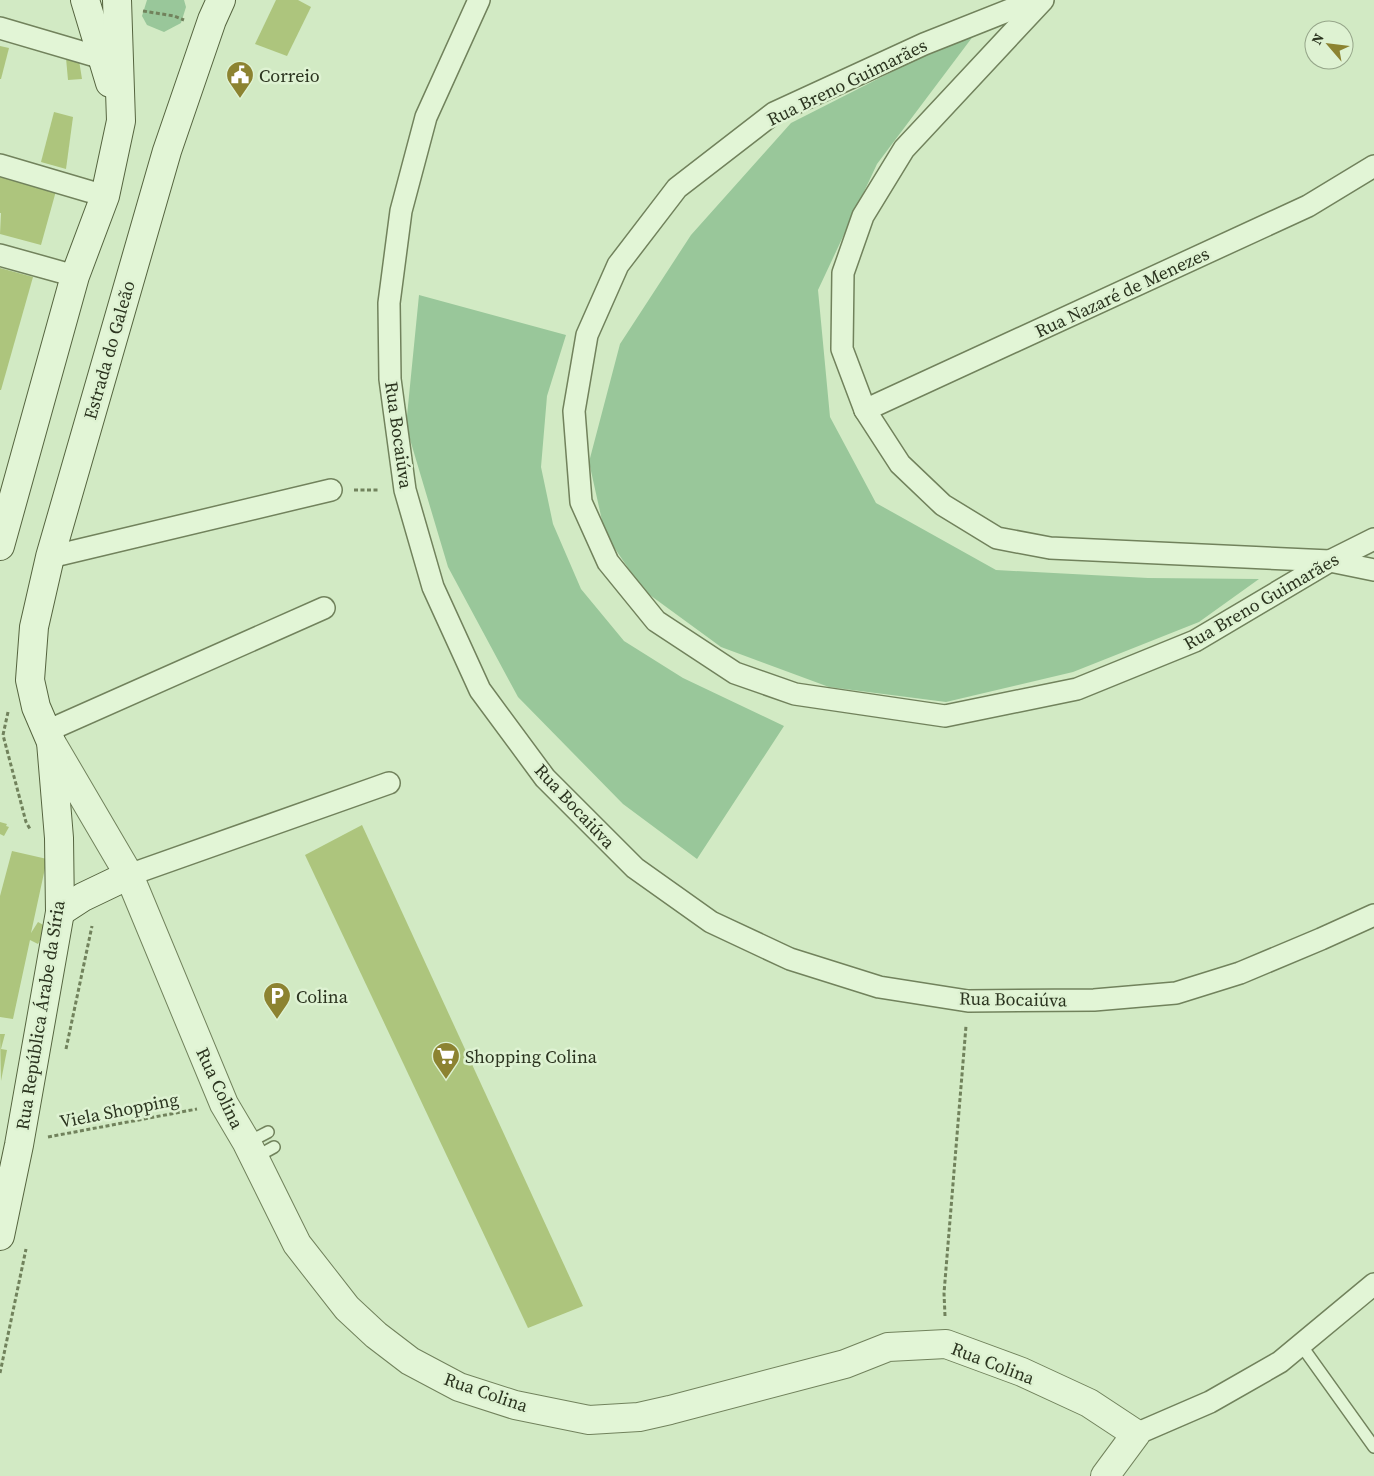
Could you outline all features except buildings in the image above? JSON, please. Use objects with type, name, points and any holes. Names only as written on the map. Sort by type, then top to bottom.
[{"type":"main road","points":[[85,0],[121,121]]},
{"type":"main road","points":[[0,546],[76,276],[105,196],[121,121],[117,0]]},
{"type":"main road","name":"Estrada do Galeão","points":[[36,707],[30,680],[34,628],[50,557],[167,151],[212,20],[221,0]]},
{"type":"main road","name":"Rua República Árabe da Síria","points":[[0,1236],[19,1145],[60,912],[59,838],[49,737],[36,707]]},
{"type":"main road","name":"Rua Colina","points":[[49,737],[129,876],[224,1104],[261,1145],[297,1244],[347,1308],[376,1335],[410,1361],[459,1387],[515,1406],[589,1420],[639,1417],[670,1410],[845,1364],[888,1347],[946,1344],[1022,1372],[1089,1402],[1136,1434]]},
{"type":"main road","points":[[60,912],[83,897],[129,876]]},
{"type":"main road","points":[[1105,1476],[1136,1434]]},
{"type":"street","name":"Rua Bocaiúva","points":[[479,0],[426,117],[401,211],[389,303],[390,379],[406,490],[434,587],[480,690],[545,778],[634,868],[711,922],[790,959],[879,987],[968,1001],[1094,1000],[1176,993],[1240,973],[1374,915]]},
{"type":"street","name":"Rua Breno Guimarães","points":[[1035,0],[924,44],[774,113],[677,188],[618,265],[587,335],[574,410],[581,502],[608,562],[656,621],[735,674],[795,694],[945,716],[1077,689],[1186,645],[1330,560],[1374,539]]},
{"type":"street","points":[[1043,0],[904,148],[862,216],[843,273],[842,349],[866,410],[900,464],[943,505],[997,538],[1050,548],[1330,560],[1374,570]]},
{"type":"street","points":[[0,28],[102,58]]},
{"type":"street","points":[[0,165],[105,196]]},
{"type":"street","name":"Rua Nazaré de Menezes","points":[[866,410],[1308,206],[1374,166]]},
{"type":"street","points":[[0,255],[76,276]]},
{"type":"street","points":[[50,557],[331,490]]},
{"type":"street","points":[[49,737],[324,608]]},
{"type":"street","points":[[129,876],[389,783]]},
{"type":"street","points":[[1136,1434],[1210,1402],[1280,1362],[1374,1284]]},
{"type":"lane","points":[[1301,1345],[1374,1448]]},
{"type":"path","points":[[117,0],[145,12],[174,16],[190,22]]},
{"type":"path","points":[[331,490],[406,490]]},
{"type":"path","points":[[944,1293],[968,1001]]},
{"type":"path","name":"Viela Shopping","points":[[19,1145],[49,1137],[224,1104]]},
{"type":"green space","points":[[147,0],[184,0],[186,7],[181,23],[164,32],[147,25],[142,16]]},
{"type":"green space","points":[[980,27],[877,164],[818,290],[830,417],[876,503],[996,570],[1148,578],[1259,579],[1199,622],[1073,672],[946,702],[829,687],[721,647],[643,590],[605,534],[589,462],[620,344],[691,235],[791,123]]},
{"type":"green space","points":[[419,295],[566,335],[547,396],[541,467],[553,524],[581,589],[624,641],[683,678],[784,726],[697,859],[623,804],[518,697],[448,567],[406,426]]},
{"type":"place","name":"Correio","points":[[240,99]]},
{"type":"place","name":"Colina","points":[[277,1020]]},
{"type":"place","name":"Shopping Colina","points":[[446,1080]]}]
